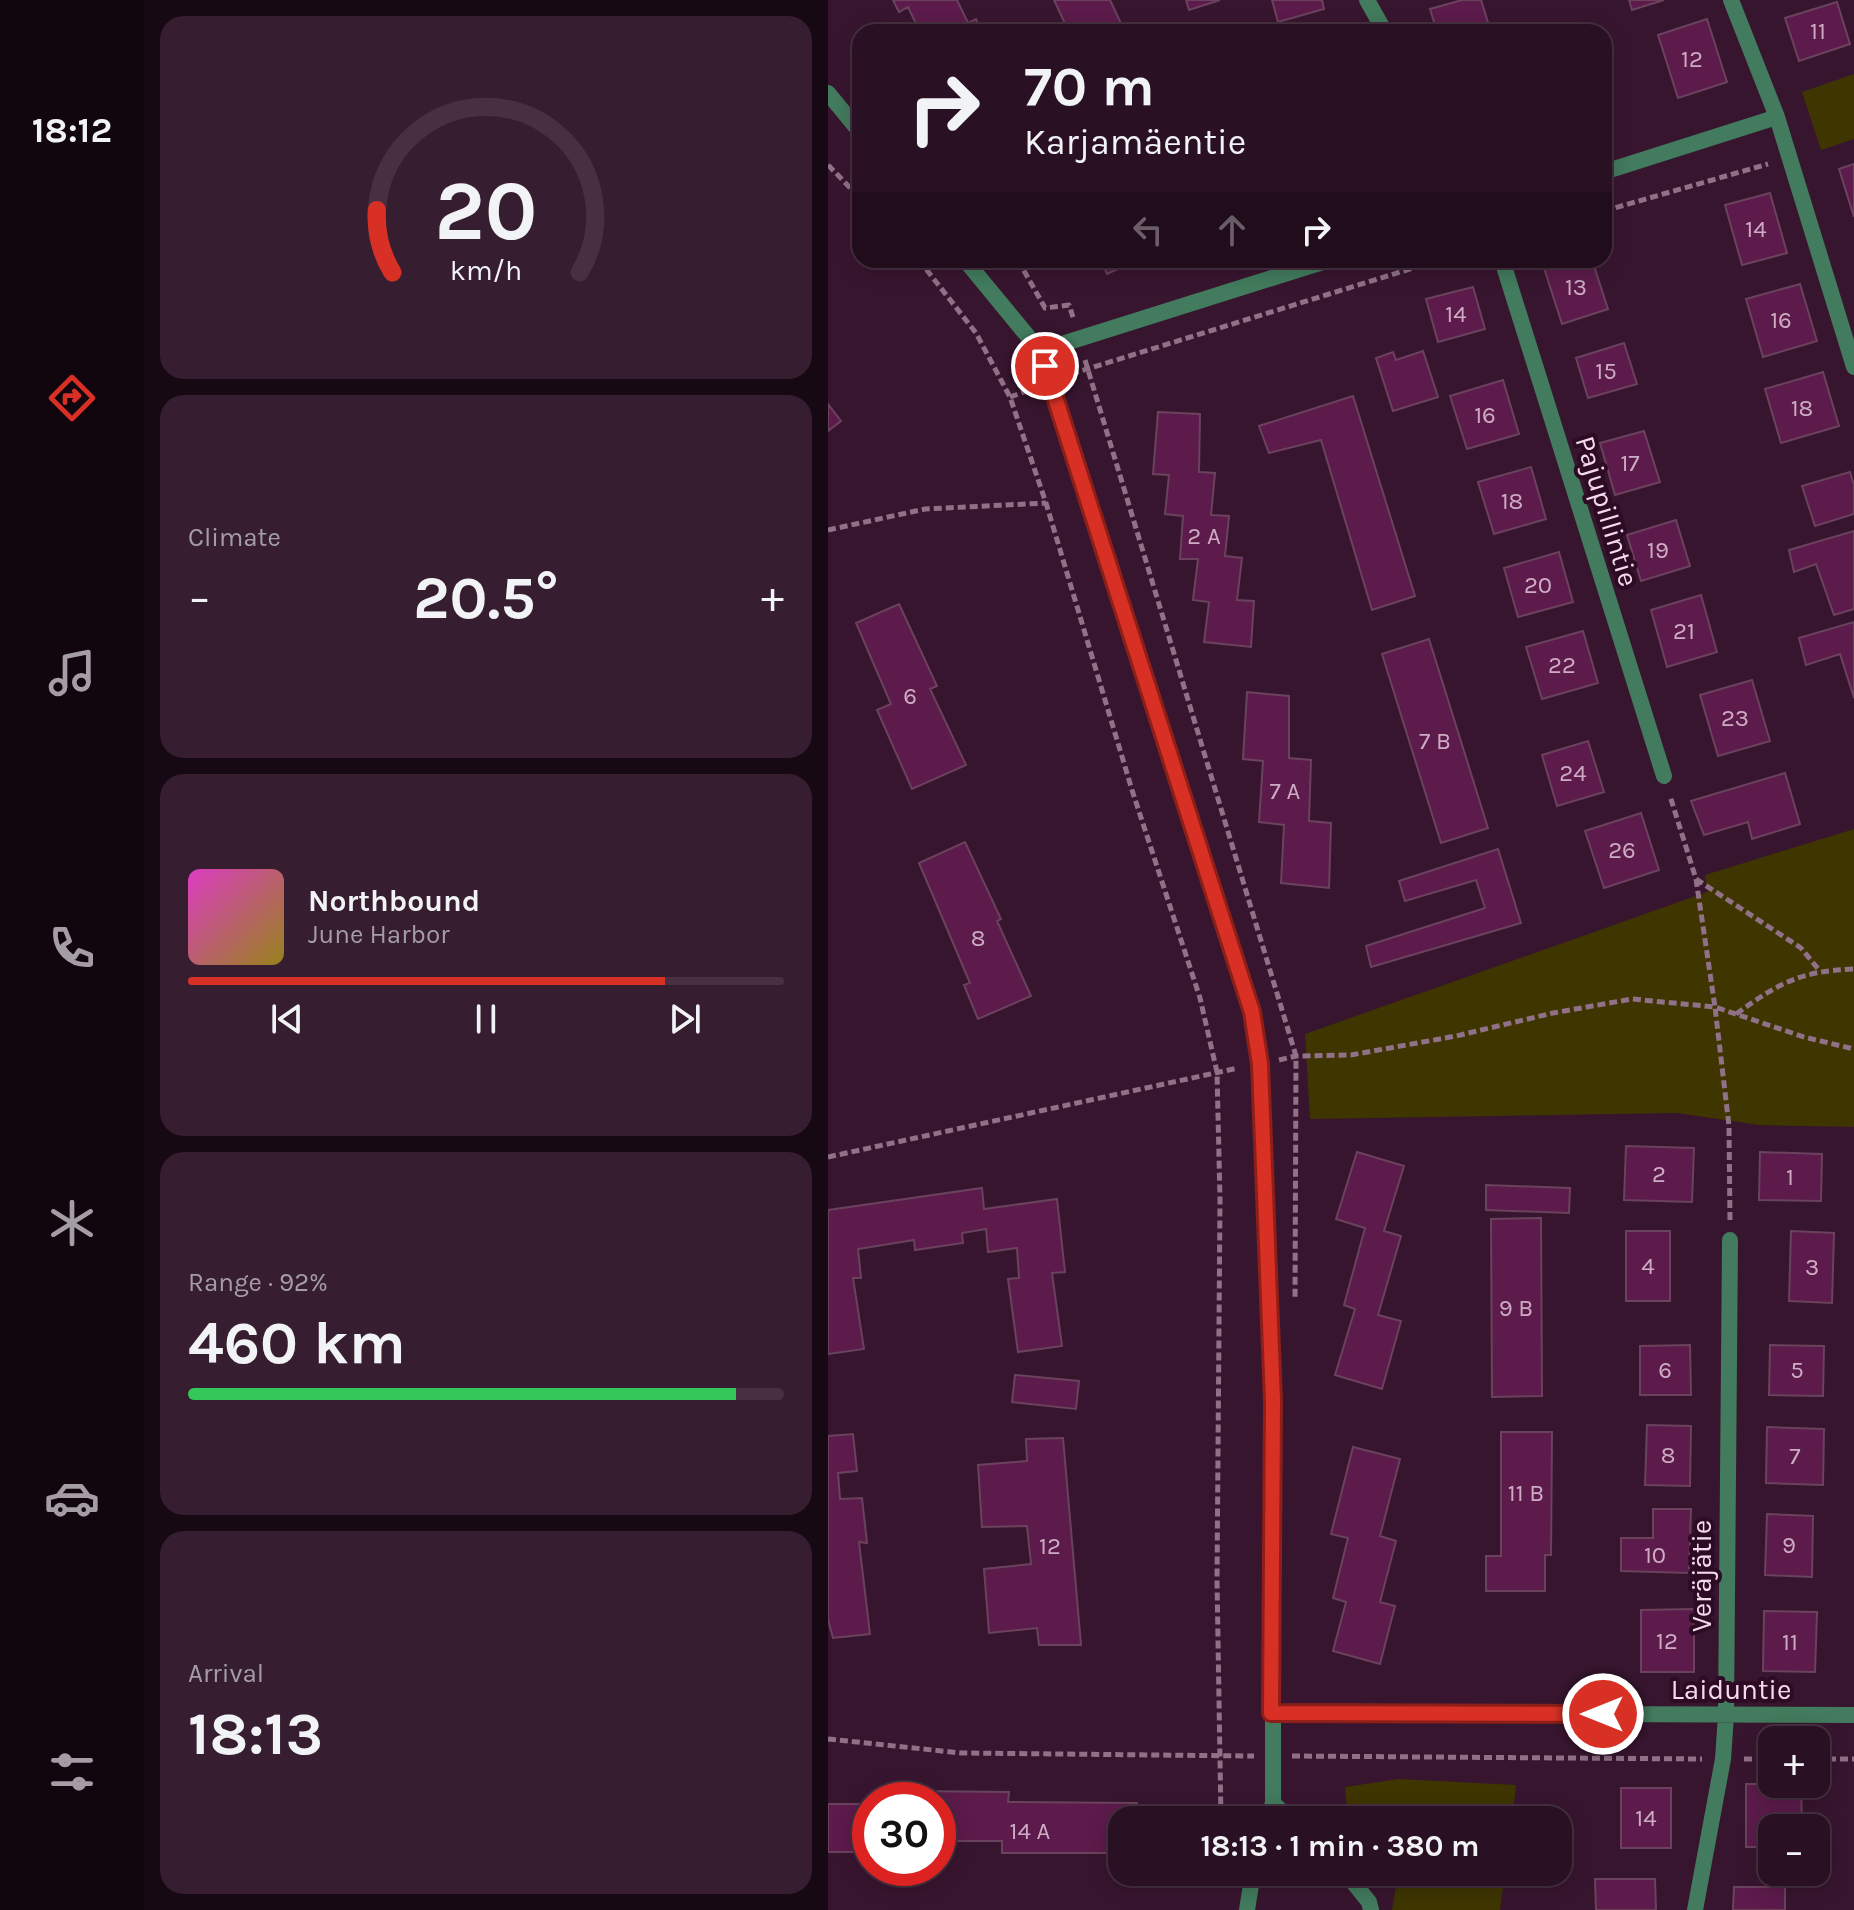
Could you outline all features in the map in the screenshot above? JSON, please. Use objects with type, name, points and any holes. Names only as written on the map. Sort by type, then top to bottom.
[{"type":"street","points":[[1367,0],[1380,24]]},
{"type":"street","points":[[1731,0],[1777,117],[1854,367]]},
{"type":"street","points":[[828,93],[852,122]]},
{"type":"street","points":[[1612,169],[1777,117]]},
{"type":"street","points":[[972,268],[1040,351],[1252,1012],[1260,1064],[1273,1401],[1272,1806]]},
{"type":"street","points":[[1040,351],[1304,268]]},
{"type":"street","name":"Pajupillintie","points":[[1505,268],[1664,776]]},
{"type":"street","name":"Veräjätie","points":[[1695,1910],[1723,1759],[1726,1715],[1730,1240]]},
{"type":"street","name":"Laiduntie","points":[[1271,1713],[1854,1715]]},
{"type":"street","points":[[1273,1803],[1276,1806]]},
{"type":"street","points":[[1247,1910],[1251,1886]]},
{"type":"street","points":[[1356,1886],[1369,1902],[1371,1910]]},
{"type":"path","points":[[1612,209],[1788,158]]},
{"type":"path","points":[[828,165],[852,190]]},
{"type":"path","points":[[925,268],[976,333],[1010,397],[1200,998],[1217,1072],[1220,1200],[1217,1580],[1221,1806]]},
{"type":"path","points":[[1022,268],[1045,308],[1069,305],[1081,338],[1086,369],[1296,1056],[1351,1055],[1632,999],[1715,1007],[1804,1037],[1854,1049]]},
{"type":"path","points":[[1010,397],[1086,369],[1413,268]]},
{"type":"path","points":[[828,530],[925,509],[1046,503]]},
{"type":"path","points":[[1664,776],[1696,879],[1715,1007],[1729,1126],[1730,1240]]},
{"type":"path","points":[[1696,879],[1801,948],[1819,970]]},
{"type":"path","points":[[1735,1014],[1774,987],[1819,970],[1854,969]]},
{"type":"path","points":[[828,1157],[1217,1072]]},
{"type":"path","points":[[828,1739],[961,1753],[1758,1759]]},
{"type":"path","points":[[1292,1756],[1294,1769]]},
{"type":"path","points":[[1830,1759],[1854,1759]]},
{"type":"shaded area","points":[[1854,74],[1854,139],[1821,150],[1802,92]]},
{"type":"shaded area","points":[[1854,829],[1854,1127],[1759,1125],[1677,1113],[1310,1119],[1305,1034],[1707,892],[1705,875]]},
{"type":"shaded area","points":[[1399,1779],[1516,1785],[1514,1806],[1347,1806],[1345,1787]]},
{"type":"shaded area","points":[[1396,1886],[1503,1886],[1500,1910],[1392,1910]]},
{"type":"building","points":[[893,0],[957,0],[968,23],[976,19],[978,24],[916,24],[908,7],[899,12]]},
{"type":"building","points":[[1054,0],[1110,0],[1121,24],[1065,24]]},
{"type":"building","points":[[1186,0],[1220,0],[1189,10]]},
{"type":"building","points":[[1272,0],[1322,0],[1324,9],[1278,22]]},
{"type":"building","points":[[1462,0],[1481,0],[1488,24],[1435,24],[1430,9]]},
{"type":"building","points":[[1629,0],[1664,0],[1632,10]]},
{"type":"building","points":[[1837,2],[1850,44],[1799,61],[1785,18]]},
{"type":"building","points":[[1707,19],[1727,82],[1678,98],[1658,35]]},
{"type":"building","points":[[1854,164],[1854,217],[1839,169]]},
{"type":"building","points":[[1770,193],[1787,253],[1742,265],[1725,205]]},
{"type":"building","points":[[1104,268],[1120,268],[1107,274]]},
{"type":"building","points":[[1544,268],[1595,268],[1608,309],[1562,324]]},
{"type":"building","points":[[1800,284],[1817,341],[1763,357],[1746,299]]},
{"type":"building","points":[[1473,287],[1485,329],[1438,342],[1426,299]]},
{"type":"building","points":[[1624,343],[1637,384],[1588,398],[1576,358]]},
{"type":"building","points":[[1423,351],[1438,397],[1393,411],[1376,358],[1393,352],[1396,360]]},
{"type":"building","points":[[1823,372],[1839,426],[1781,443],[1765,389]]},
{"type":"building","points":[[1503,380],[1519,434],[1467,449],[1450,396]]},
{"type":"building","points":[[1353,396],[1415,596],[1372,610],[1321,440],[1269,453],[1259,426]]},
{"type":"building","points":[[828,404],[841,421],[828,431]]},
{"type":"building","points":[[1158,412],[1200,414],[1199,472],[1215,473],[1211,515],[1229,516],[1225,556],[1242,558],[1237,600],[1254,601],[1251,647],[1204,642],[1209,602],[1193,600],[1198,559],[1180,559],[1183,516],[1165,514],[1169,475],[1153,474]]},
{"type":"building","points":[[1644,431],[1660,482],[1615,495],[1600,443]]},
{"type":"building","points":[[1531,467],[1546,519],[1494,534],[1478,482]]},
{"type":"building","points":[[1850,472],[1854,485],[1854,514],[1815,526],[1802,486]]},
{"type":"building","points":[[1676,520],[1690,566],[1641,581],[1627,535]]},
{"type":"building","points":[[1854,531],[1854,609],[1834,615],[1816,564],[1794,572],[1789,550]]},
{"type":"building","points":[[1559,552],[1573,602],[1518,617],[1504,568]]},
{"type":"building","points":[[1701,595],[1717,652],[1667,667],[1651,610]]},
{"type":"building","points":[[899,604],[937,686],[930,689],[966,765],[912,789],[877,710],[891,704],[856,623]]},
{"type":"building","points":[[1854,622],[1854,698],[1840,654],[1806,665],[1799,638]]},
{"type":"building","points":[[1583,631],[1598,683],[1542,699],[1526,647]]},
{"type":"building","points":[[1429,639],[1488,828],[1441,843],[1382,654]]},
{"type":"building","points":[[1752,680],[1770,741],[1718,756],[1700,695]]},
{"type":"building","points":[[1247,692],[1289,696],[1289,758],[1311,760],[1309,821],[1331,823],[1329,888],[1281,883],[1284,825],[1259,822],[1263,761],[1243,759]]},
{"type":"building","points":[[1588,741],[1604,792],[1557,806],[1542,755]]},
{"type":"building","points":[[1785,773],[1800,824],[1752,839],[1748,822],[1704,835],[1691,801]]},
{"type":"building","points":[[1641,813],[1659,870],[1604,888],[1585,831]]},
{"type":"building","points":[[965,842],[1001,919],[997,921],[1031,996],[978,1019],[964,985],[970,983],[919,863]]},
{"type":"building","points":[[1498,849],[1521,923],[1371,967],[1366,946],[1485,908],[1476,880],[1405,901],[1399,881]]},
{"type":"building","points":[[1626,1146],[1694,1148],[1692,1202],[1624,1200]]},
{"type":"building","points":[[1357,1152],[1404,1166],[1384,1231],[1401,1236],[1378,1315],[1401,1321],[1382,1389],[1335,1375],[1355,1309],[1344,1305],[1365,1228],[1336,1219]]},
{"type":"building","points":[[1760,1152],[1822,1154],[1821,1201],[1759,1200]]},
{"type":"building","points":[[1486,1185],[1570,1188],[1569,1213],[1486,1210]]},
{"type":"building","points":[[982,1188],[984,1209],[1057,1199],[1065,1272],[1052,1273],[1062,1346],[1018,1352],[1008,1279],[1019,1278],[1017,1248],[988,1252],[986,1229],[962,1233],[963,1243],[915,1250],[914,1240],[858,1249],[861,1278],[853,1278],[864,1349],[828,1354],[828,1210]]},
{"type":"building","points":[[1541,1218],[1542,1396],[1492,1397],[1491,1219]]},
{"type":"building","points":[[1626,1231],[1670,1231],[1670,1301],[1626,1301]]},
{"type":"building","points":[[1791,1231],[1834,1233],[1832,1303],[1789,1301]]},
{"type":"building","points":[[1690,1345],[1691,1395],[1640,1395],[1640,1346]]},
{"type":"building","points":[[1770,1345],[1824,1346],[1823,1396],[1769,1395]]},
{"type":"building","points":[[1015,1375],[1079,1381],[1076,1409],[1012,1402]]},
{"type":"building","points":[[1647,1425],[1691,1426],[1690,1486],[1645,1485]]},
{"type":"building","points":[[1767,1427],[1824,1429],[1823,1485],[1766,1483]]},
{"type":"building","points":[[1501,1432],[1552,1432],[1551,1555],[1545,1555],[1545,1591],[1486,1591],[1486,1556],[1501,1556]]},
{"type":"building","points":[[853,1434],[857,1471],[838,1473],[840,1499],[862,1498],[867,1543],[859,1542],[870,1634],[833,1638],[828,1620],[828,1436]]},
{"type":"building","points":[[1063,1438],[1081,1645],[1039,1645],[1037,1628],[989,1633],[984,1569],[1031,1564],[1027,1526],[982,1527],[978,1465],[1027,1461],[1026,1439]]},
{"type":"building","points":[[1353,1447],[1400,1459],[1380,1536],[1396,1541],[1380,1602],[1395,1606],[1380,1664],[1333,1651],[1346,1602],[1333,1598],[1348,1538],[1331,1534]]},
{"type":"building","points":[[1653,1509],[1691,1509],[1689,1573],[1621,1571],[1621,1538],[1653,1538]]},
{"type":"building","points":[[1767,1514],[1813,1516],[1812,1577],[1765,1575]]},
{"type":"building","points":[[1694,1609],[1694,1672],[1641,1672],[1641,1610]]},
{"type":"building","points":[[1764,1611],[1817,1612],[1815,1672],[1763,1671]]},
{"type":"building","points":[[1746,1784],[1758,1784],[1758,1798],[1801,1798],[1802,1814],[1758,1814],[1758,1847],[1746,1847]]},
{"type":"building","points":[[1621,1788],[1671,1788],[1671,1848],[1621,1848]]},
{"type":"building","points":[[956,1791],[1009,1792],[1008,1802],[1137,1803],[1137,1806],[1108,1806],[1108,1853],[1002,1853],[1002,1841],[956,1841]]},
{"type":"building","points":[[828,1804],[852,1804],[852,1852],[828,1852]]},
{"type":"building","points":[[1595,1879],[1655,1879],[1656,1910],[1596,1910]]},
{"type":"building","points":[[1734,1887],[1785,1887],[1785,1910],[1733,1910]]},
{"type":"route","points":[[1045,366],[1252,1012],[1260,1064],[1273,1401],[1271,1713],[1603,1714]]}]
